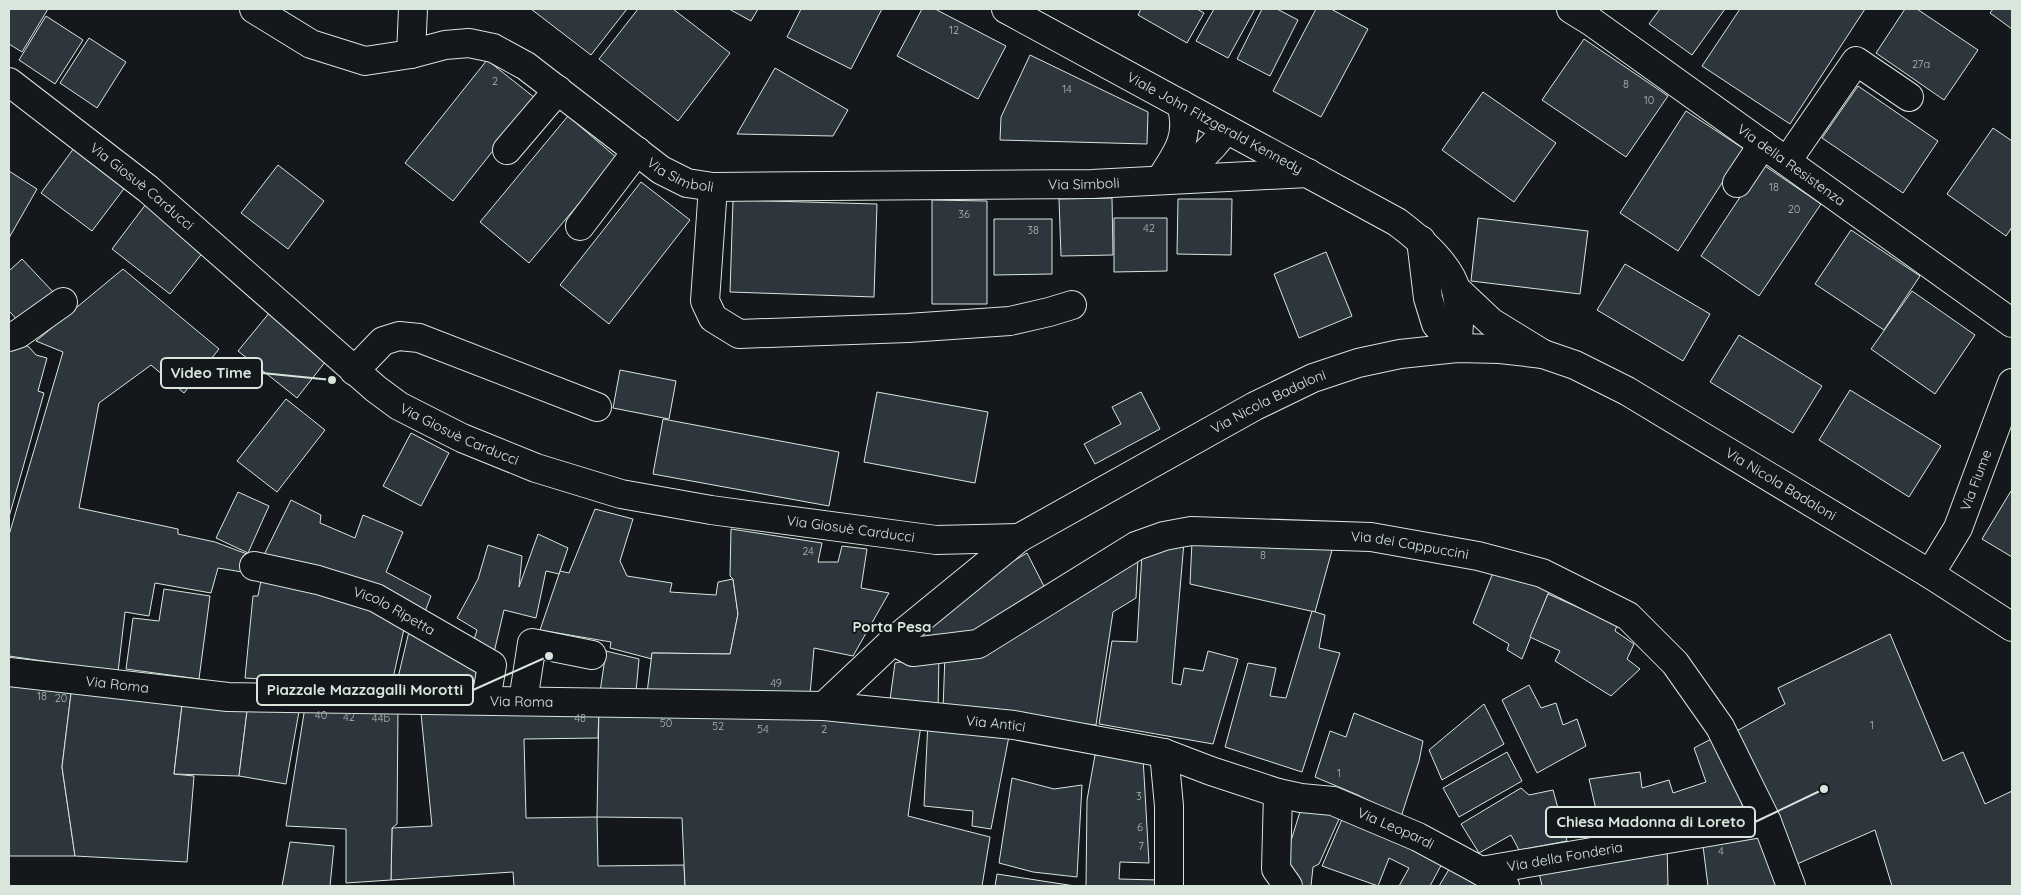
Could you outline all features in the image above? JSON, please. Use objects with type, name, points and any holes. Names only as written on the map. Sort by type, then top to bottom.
[{"type":"street","name":"Via Simboli","points":[[254,9],[312,44],[365,61],[411,54],[445,45],[469,43],[493,48],[526,66],[661,170],[687,183],[713,187],[1092,184],[1308,173]]},
{"type":"street","points":[[411,54],[413,9]]},
{"type":"street","name":"Viale John Fitzgerald Kennedy","points":[[1006,9],[1397,222],[1421,240],[1441,262],[1456,289],[1460,320],[1457,348]]},
{"type":"street","name":"Via della Resistenza","points":[[1588,13],[1787,161],[2012,323]]},
{"type":"street","points":[[1787,161],[1856,61],[1909,97]]},
{"type":"street","name":"Via Giosuè Carducci","points":[[9,82],[148,189],[376,389],[400,406],[462,438],[536,468],[620,494],[711,510],[936,540],[1019,538]]},
{"type":"street","points":[[507,150],[558,90]]},
{"type":"street","points":[[1160,180],[1176,155],[1183,137],[1186,119],[1181,104]]},
{"type":"street","name":"Via Simboli","points":[[1160,180],[1180,172],[1202,159],[1216,144],[1226,129]]},
{"type":"street","points":[[1737,183],[1764,144]]},
{"type":"street","points":[[1239,176],[1255,165],[1262,148]]},
{"type":"street","points":[[580,226],[637,151]]},
{"type":"street","points":[[713,187],[705,301],[713,318],[739,334],[908,328],[1010,321],[1072,305]]},
{"type":"street","points":[[1421,240],[1428,298],[1436,324],[1457,348]]},
{"type":"street","name":"Via Nicola Badaloni","points":[[1456,289],[1491,322],[1543,354]]},
{"type":"street","points":[[9,337],[18,334],[63,302]]},
{"type":"street","points":[[354,371],[383,341],[399,336],[419,338],[596,407]]},
{"type":"street","name":"Via Nicola Badaloni","points":[[824,706],[893,640],[1019,538],[1255,406],[1313,378],[1358,363],[1392,356],[1457,348],[1500,349],[1543,354],[1575,365],[1627,391],[1930,574],[2012,627]]},
{"type":"street","name":"Via Fiume","points":[[1930,574],[1958,528],[2012,383]]},
{"type":"street","name":"Via dei Cappuccini","points":[[893,640],[913,652],[978,644],[1136,546],[1164,536],[1191,531],[1371,537],[1478,556],[1542,573],[1628,616],[1675,663],[1720,727],[1767,822],[1791,886]]},
{"type":"street","name":"Vicolo Ripetta","points":[[254,566],[318,580],[376,598],[492,665],[486,700]]},
{"type":"street","points":[[523,702],[532,643],[592,656]]},
{"type":"street","name":"Via Roma","points":[[9,672],[228,697],[824,706]]},
{"type":"street","name":"Via Antici","points":[[824,706],[1014,725],[1164,753],[1278,793]]},
{"type":"street","points":[[1164,753],[1169,806],[1169,886]]},
{"type":"street","points":[[1278,793],[1276,869],[1288,886]]},
{"type":"street","name":"Via Leopardi","points":[[1278,793],[1301,798],[1333,801],[1418,837],[1505,886]]},
{"type":"street","name":"Via della Fonderia","points":[[1481,871],[1767,822]]},
{"type":"building","points":[[9,9],[48,9],[22,52],[9,44]]},
{"type":"building","points":[[531,9],[627,9],[591,55]]},
{"type":"building","points":[[638,9],[673,9],[730,53],[678,121],[599,59]]},
{"type":"building","points":[[729,9],[758,9],[751,21]]},
{"type":"building","points":[[801,9],[882,9],[851,69],[787,37]]},
{"type":"building","points":[[922,9],[935,9],[1006,46],[978,99],[897,56]]},
{"type":"building","points":[[1141,9],[1197,9],[1204,13],[1187,43],[1138,15]]},
{"type":"building","points":[[1214,9],[1255,9],[1228,58],[1196,41]]},
{"type":"building","points":[[1262,9],[1277,9],[1298,20],[1270,76],[1237,59]]},
{"type":"building","points":[[1316,9],[1331,9],[1368,29],[1321,117],[1273,91]]},
{"type":"building","points":[[1660,9],[1725,9],[1692,55],[1649,24]]},
{"type":"building","points":[[1740,9],[1865,9],[1790,124],[1702,66]]},
{"type":"building","points":[[1905,9],[1917,9],[1978,50],[1944,100],[1876,53]]},
{"type":"building","points":[[1993,9],[2012,9],[2012,29],[1990,13]]},
{"type":"building","points":[[46,16],[83,40],[55,84],[19,60]]},
{"type":"building","points":[[89,38],[126,62],[97,108],[60,83]]},
{"type":"building","points":[[1584,39],[1668,96],[1626,157],[1542,100]]},
{"type":"building","points":[[1030,55],[1148,112],[1147,144],[1000,140],[1001,117]]},
{"type":"building","points":[[487,60],[535,98],[453,201],[405,163]]},
{"type":"building","points":[[775,68],[848,110],[833,136],[737,134]]},
{"type":"building","points":[[1858,86],[1938,141],[1903,193],[1822,138]]},
{"type":"building","points":[[1483,92],[1556,143],[1514,202],[1442,150]]},
{"type":"building","points":[[1686,111],[1744,149],[1678,251],[1620,213]]},
{"type":"building","points":[[568,116],[617,158],[529,263],[480,222]]},
{"type":"building","points":[[1993,128],[2012,141],[2012,227],[2006,236],[1947,194]]},
{"type":"building","points":[[74,148],[126,186],[92,231],[41,193]]},
{"type":"building","points":[[1762,164],[1821,204],[1759,296],[1701,256]]},
{"type":"building","points":[[278,165],[324,201],[288,249],[241,213]]},
{"type":"building","points":[[9,171],[37,189],[9,238]]},
{"type":"building","points":[[641,182],[690,220],[609,324],[560,285]]},
{"type":"building","points":[[1112,198],[1113,255],[1061,256],[1059,199]]},
{"type":"building","points":[[1178,199],[1232,199],[1231,255],[1177,254]]},
{"type":"building","points":[[733,200],[877,204],[874,297],[730,292]]},
{"type":"building","points":[[932,200],[987,201],[987,304],[932,304]]},
{"type":"building","points":[[146,204],[204,251],[170,294],[112,249]]},
{"type":"building","points":[[1114,218],[1167,218],[1167,271],[1114,272]]},
{"type":"building","points":[[1478,218],[1588,231],[1580,294],[1471,281]]},
{"type":"building","points":[[994,219],[1052,219],[1052,274],[994,275]]},
{"type":"building","points":[[1851,230],[1920,276],[1884,330],[1815,284]]},
{"type":"building","points":[[1326,252],[1352,316],[1299,338],[1274,274]]},
{"type":"building","points":[[22,259],[55,294],[22,325],[9,311],[9,271]]},
{"type":"building","points":[[1625,264],[1710,314],[1683,361],[1597,310]]},
{"type":"building","points":[[123,269],[219,349],[184,393],[151,365],[99,403],[79,508],[178,529],[178,534],[215,542],[247,554],[242,572],[218,568],[211,593],[155,583],[149,616],[125,612],[118,672],[9,656],[9,535],[63,352],[36,341]]},
{"type":"building","points":[[1912,291],[1975,335],[1935,394],[1871,349]]},
{"type":"building","points":[[270,312],[329,357],[297,398],[238,351]]},
{"type":"building","points":[[1739,335],[1822,386],[1793,433],[1710,382]]},
{"type":"building","points":[[9,342],[19,342],[29,347],[36,355],[47,358],[38,391],[44,393],[9,517]]},
{"type":"building","points":[[620,370],[676,381],[669,419],[613,408]]},
{"type":"building","points":[[1850,390],[1941,446],[1909,497],[1819,440]]},
{"type":"building","points":[[877,392],[988,412],[975,483],[864,462]]},
{"type":"building","points":[[1141,392],[1160,429],[1095,464],[1084,444],[1121,424],[1112,407]]},
{"type":"building","points":[[286,399],[325,430],[277,492],[237,461]]},
{"type":"building","points":[[663,419],[839,452],[829,506],[653,474]]},
{"type":"building","points":[[411,433],[449,453],[421,506],[383,486]]},
{"type":"building","points":[[238,492],[269,506],[248,553],[216,538]]},
{"type":"building","points":[[2012,492],[2012,557],[1982,539]]},
{"type":"building","points":[[291,500],[321,515],[320,523],[355,538],[363,515],[403,532],[386,572],[431,596],[421,622],[260,563]]},
{"type":"building","points":[[595,509],[633,519],[620,561],[627,576],[672,583],[670,592],[716,595],[718,582],[733,579],[738,614],[730,654],[652,653],[652,659],[610,648],[611,642],[540,630],[560,571],[569,573]]},
{"type":"building","points":[[731,529],[822,543],[818,562],[838,562],[842,546],[867,549],[861,588],[889,593],[853,656],[814,648],[810,695],[647,693],[652,653],[730,654],[738,614],[733,579],[730,576]]},
{"type":"building","points":[[538,534],[568,548],[559,574],[546,571],[536,618],[504,610],[492,661],[471,649],[477,630],[457,618],[478,579],[488,545],[522,556],[519,587]]},
{"type":"building","points":[[1192,541],[1334,543],[1315,612],[1190,584]]},
{"type":"building","points":[[1184,542],[1172,683],[1181,685],[1184,668],[1203,671],[1208,651],[1238,659],[1213,744],[1099,724],[1112,641],[1137,642],[1142,553]]},
{"type":"building","points":[[1027,553],[1049,596],[967,638],[924,643],[921,635],[966,589]]},
{"type":"building","points":[[1138,558],[1136,598],[1113,612],[1096,725],[943,710],[945,654]]},
{"type":"building","points":[[263,570],[406,620],[391,687],[245,678],[253,596],[258,596]]},
{"type":"building","points":[[1494,570],[1550,589],[1522,659],[1507,650],[1509,644],[1473,623]]},
{"type":"building","points":[[164,589],[210,596],[199,679],[126,669],[133,618],[159,621]]},
{"type":"building","points":[[1548,594],[1584,610],[1588,603],[1618,623],[1615,631],[1634,644],[1627,659],[1640,669],[1611,696],[1555,661],[1560,651],[1530,637]]},
{"type":"building","points":[[1312,611],[1325,615],[1319,648],[1340,653],[1302,772],[1225,747],[1248,663],[1276,668],[1270,696],[1286,698]]},
{"type":"building","points":[[411,623],[481,662],[474,691],[396,686]]},
{"type":"building","points":[[1890,634],[1943,761],[1963,752],[1985,804],[2012,791],[2012,886],[1892,886],[1875,830],[1797,864],[1733,733],[1785,704],[1778,688]]},
{"type":"building","points":[[606,651],[639,659],[636,692],[600,692]]},
{"type":"building","points":[[939,654],[938,712],[889,707],[895,663]]},
{"type":"building","points":[[9,679],[72,686],[62,767],[75,856],[9,856]]},
{"type":"building","points":[[1529,685],[1541,708],[1556,703],[1563,725],[1577,719],[1586,746],[1537,773],[1502,700]]},
{"type":"building","points":[[71,693],[182,705],[174,774],[194,776],[187,862],[75,856],[62,767]]},
{"type":"building","points":[[420,703],[599,707],[598,738],[524,739],[526,818],[597,817],[598,866],[684,865],[685,886],[514,886],[513,872],[391,880],[392,828],[432,826]]},
{"type":"building","points":[[1484,704],[1504,744],[1442,780],[1429,750]]},
{"type":"building","points":[[182,705],[247,711],[239,776],[174,774]]},
{"type":"building","points":[[300,706],[286,784],[239,776],[247,711]]},
{"type":"building","points":[[398,706],[397,824],[392,828],[391,880],[346,883],[346,829],[286,826],[305,707]]},
{"type":"building","points":[[599,707],[872,716],[872,725],[921,725],[908,816],[990,837],[982,886],[685,886],[682,818],[597,817]]},
{"type":"building","points":[[1354,713],[1423,741],[1419,761],[1401,817],[1358,795],[1315,777],[1330,731],[1346,737]]},
{"type":"building","points":[[928,721],[1010,731],[991,829],[972,826],[973,811],[924,806]]},
{"type":"building","points":[[1717,736],[1743,807],[1686,821],[1684,808],[1676,809],[1678,824],[1602,836],[1589,779],[1640,772],[1642,788],[1669,780],[1673,793],[1706,782],[1694,748]]},
{"type":"building","points":[[1507,752],[1522,781],[1459,817],[1443,788]]},
{"type":"building","points":[[1095,755],[1143,757],[1149,863],[1120,862],[1119,879],[1158,880],[1158,886],[1086,886],[1087,800]]},
{"type":"building","points":[[1012,778],[1054,789],[1082,785],[1077,877],[1033,872],[999,863]]},
{"type":"building","points":[[1521,788],[1529,795],[1553,790],[1567,841],[1519,850],[1511,835],[1479,853],[1461,824]]},
{"type":"building","points":[[1303,802],[1343,810],[1319,864],[1313,867],[1311,886],[1299,886],[1286,857]]},
{"type":"building","points":[[1346,810],[1445,858],[1430,886],[1399,886],[1409,868],[1389,858],[1378,886],[1322,866]]},
{"type":"building","points":[[1763,830],[1782,886],[1708,886],[1703,846]]},
{"type":"building","points":[[290,842],[334,846],[330,886],[282,886]]},
{"type":"building","points":[[1667,844],[1668,885],[1542,886],[1537,864]]},
{"type":"building","points":[[1451,866],[1481,886],[1439,886]]},
{"type":"building","points":[[997,874],[1075,886],[995,886]]},
{"type":"place","name":"Video Time","points":[[332,380]]},
{"type":"place","name":"Piazzale Mazzagalli Morotti","points":[[549,656]]},
{"type":"place","name":"Chiesa Madonna di Loreto","points":[[1824,789]]},
{"type":"district","name":"Porta Pesa","points":[[892,627]]}]
